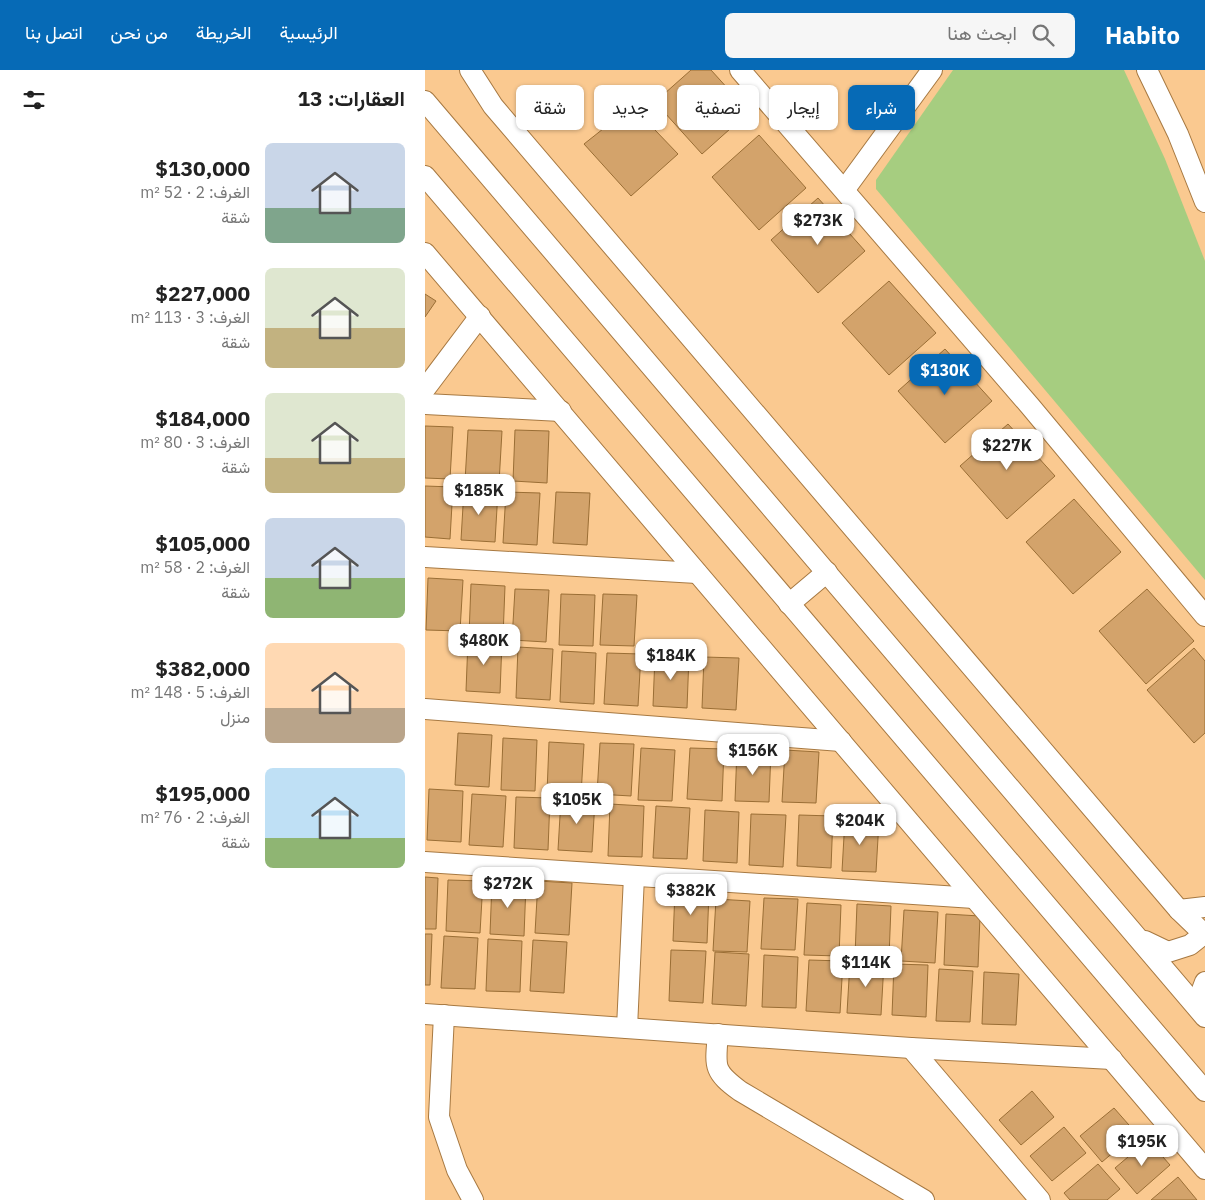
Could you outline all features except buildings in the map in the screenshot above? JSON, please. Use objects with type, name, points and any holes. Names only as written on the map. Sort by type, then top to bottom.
[{"type":"street","points":[[470,70],[493,106],[719,369],[946,641],[1179,910],[1205,934],[1190,945],[1168,952],[1151,946],[1139,938]]},
{"type":"street","points":[[740,70],[845,189],[1030,406],[1205,616]]},
{"type":"street","points":[[845,189],[932,70]]},
{"type":"street","points":[[1147,70],[1177,134],[1205,202]]},
{"type":"street","points":[[425,101],[1205,1017]]},
{"type":"street","points":[[425,176],[1205,1091]]},
{"type":"street","points":[[425,253],[1205,1169]]},
{"type":"street","points":[[425,390],[480,316]]},
{"type":"street","points":[[425,404],[561,411]]},
{"type":"street","points":[[425,557],[697,573]]},
{"type":"street","points":[[789,604],[827,572]]},
{"type":"street","points":[[425,709],[841,741]]},
{"type":"street","points":[[425,862],[974,898]]},
{"type":"street","points":[[627,1028],[634,876]]},
{"type":"street","points":[[1179,910],[1205,907]]},
{"type":"street","points":[[1205,982],[1202,990],[1205,1004]]},
{"type":"street","points":[[473,1200],[457,1170],[439,1117],[435,1014],[911,1048],[1112,1059]]},
{"type":"street","points":[[718,1034],[715,1063],[723,1078],[740,1091],[925,1200]]},
{"type":"street","points":[[911,1048],[1040,1200]]},
{"type":"green space","points":[[953,70],[1124,70],[1165,159],[1205,261],[1205,580],[876,189],[876,180],[911,130],[915,130],[915,124]]}]
